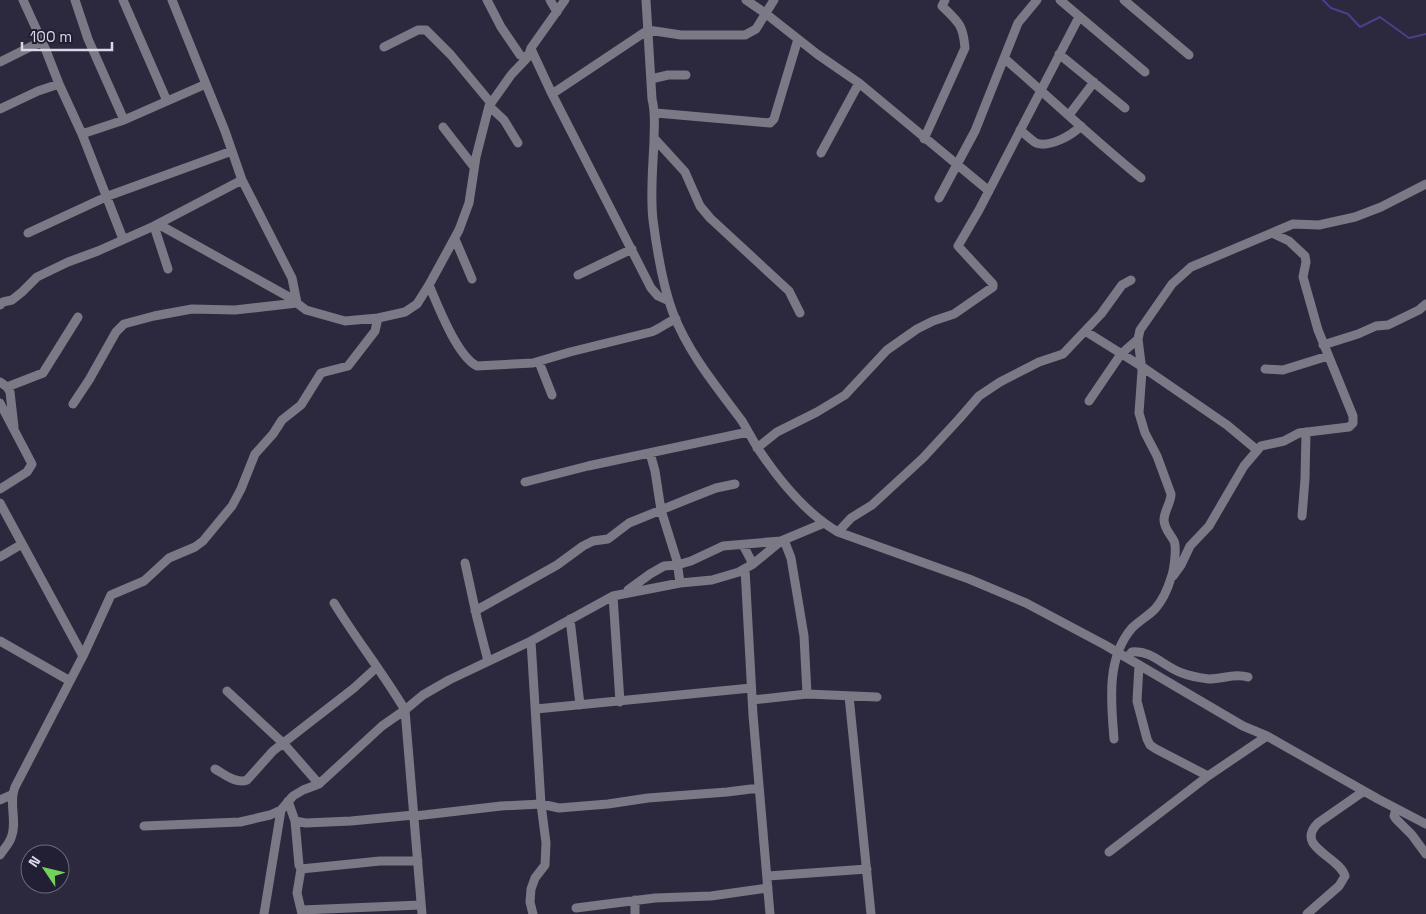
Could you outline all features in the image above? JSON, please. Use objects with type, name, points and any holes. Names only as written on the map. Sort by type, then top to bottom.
[{"type":"street","points":[[23,0],[108,196],[123,239]]},
{"type":"street","points":[[74,0],[88,39],[124,120]]},
{"type":"street","points":[[123,0],[167,101]]},
{"type":"street","points":[[172,0],[232,150],[242,180],[292,278],[297,303]]},
{"type":"street","points":[[487,0],[500,27],[520,55],[530,52]]},
{"type":"street","points":[[550,0],[557,12]]},
{"type":"street","points":[[156,225],[289,297],[306,310],[345,321],[378,318],[411,309],[421,299],[455,239],[469,203],[474,167],[489,104],[530,52],[565,0]]},
{"type":"street","points":[[646,0],[652,100],[656,113],[653,218],[657,247],[669,301],[693,354],[780,479],[824,523],[838,532],[935,566],[1036,607],[1140,665],[1243,726],[1267,736],[1426,824]]},
{"type":"street","points":[[746,0],[765,12],[798,39],[859,83],[989,192]]},
{"type":"street","points":[[552,94],[648,30],[681,35],[745,35],[756,30],[765,12],[774,0]]},
{"type":"street","points":[[924,139],[965,48],[964,32],[959,22],[942,6],[945,0]]},
{"type":"street","points":[[939,198],[975,131],[1018,23],[1037,0]]},
{"type":"street","points":[[1060,0],[1145,72]]},
{"type":"street","points":[[1124,0],[1189,55]]},
{"type":"street","points":[[757,448],[776,432],[846,396],[887,350],[917,329],[954,314],[993,287],[993,284],[958,246],[989,192],[1079,17]]},
{"type":"street","points":[[384,46],[418,30],[426,30],[451,55],[489,104],[504,120],[518,143]]},
{"type":"street","points":[[656,113],[770,123],[774,118],[798,39]]},
{"type":"street","points":[[0,62],[42,41]]},
{"type":"street","points":[[530,52],[654,293],[669,301]]},
{"type":"street","points":[[1059,54],[1125,108]]},
{"type":"street","points":[[1004,58],[1070,115],[1102,146],[1141,178]]},
{"type":"street","points":[[651,79],[668,75],[686,75]]},
{"type":"street","points":[[1070,115],[1094,82]]},
{"type":"street","points":[[821,152],[859,83]]},
{"type":"street","points":[[0,109],[38,91],[59,84]]},
{"type":"street","points":[[82,134],[124,120],[206,84]]},
{"type":"street","points":[[1020,130],[1034,142],[1040,144],[1062,140],[1073,134],[1081,126]]},
{"type":"street","points":[[443,127],[474,167]]},
{"type":"street","points":[[654,138],[685,172],[700,206],[710,218],[789,291],[800,313]]},
{"type":"street","points":[[28,233],[108,196],[232,150]]},
{"type":"street","points":[[1,302],[12,300],[37,277],[156,225],[242,180]]},
{"type":"street","points":[[1171,579],[1175,545],[1164,520],[1171,500],[1171,494],[1157,456],[1145,433],[1139,413],[1142,385],[1138,339],[1140,330],[1172,284],[1191,268],[1293,224],[1319,225],[1355,217],[1381,207],[1426,184]]},
{"type":"street","points":[[156,225],[168,269]]},
{"type":"street","points":[[1114,738],[1112,707],[1114,663],[1122,641],[1131,629],[1155,609],[1190,546],[1209,526],[1244,466],[1262,446],[1284,441],[1299,433],[1349,427],[1353,423],[1353,416],[1323,345],[1305,284],[1305,256],[1289,241],[1272,233]]},
{"type":"street","points":[[455,239],[472,279]]},
{"type":"street","points":[[578,275],[632,249]]},
{"type":"street","points":[[838,532],[851,518],[872,504],[916,464],[979,396],[1000,382],[1039,362],[1063,354],[1101,314],[1122,284],[1131,280]]},
{"type":"street","points":[[429,285],[464,356],[471,363],[484,367],[539,362],[570,352],[659,330],[669,322],[676,320]]},
{"type":"street","points":[[74,404],[116,332],[124,324],[192,310],[236,310],[297,303]]},
{"type":"street","points":[[1323,345],[1376,326],[1388,325],[1419,310],[1426,304]]},
{"type":"street","points":[[14,430],[11,397],[4,384],[39,376],[43,373],[78,317]]},
{"type":"street","points":[[0,855],[11,838],[13,826],[11,795],[83,656],[111,595],[144,581],[169,558],[195,547],[203,541],[232,506],[255,454],[273,434],[282,420],[301,405],[321,373],[348,366],[352,362],[375,331],[378,318]]},
{"type":"street","points":[[1085,331],[1141,366],[1227,426],[1257,450]]},
{"type":"street","points":[[1089,401],[1121,354],[1138,339]]},
{"type":"street","points":[[1265,369],[1283,370],[1328,356]]},
{"type":"street","points":[[539,362],[552,395]]},
{"type":"street","points":[[0,403],[32,464],[27,472],[0,489]]},
{"type":"street","points":[[525,482],[748,432]]},
{"type":"street","points":[[1302,516],[1306,432]]},
{"type":"street","points":[[650,453],[661,510],[672,542],[680,582]]},
{"type":"street","points":[[476,611],[557,565],[583,546],[593,541],[608,539],[629,523],[716,488],[735,484]]},
{"type":"street","points":[[0,503],[83,656]]},
{"type":"street","points":[[264,914],[281,810],[288,801],[303,790],[319,784],[382,726],[405,710],[422,694],[531,641],[613,596],[680,582],[712,580],[727,576],[749,567],[783,540],[824,523]]},
{"type":"street","points":[[626,592],[664,566],[677,565],[711,553],[723,546],[783,540]]},
{"type":"street","points":[[783,540],[791,558],[804,636],[807,694]]},
{"type":"street","points":[[0,557],[22,544]]},
{"type":"street","points":[[743,544],[749,567],[751,688],[770,914]]},
{"type":"street","points":[[465,563],[488,661]]},
{"type":"street","points":[[613,596],[620,702]]},
{"type":"street","points":[[288,801],[295,821],[298,865],[301,869],[298,893],[302,912],[421,910],[405,710],[334,603]]},
{"type":"street","points":[[570,619],[580,705]]},
{"type":"street","points":[[0,641],[70,681]]},
{"type":"street","points":[[531,641],[541,804],[546,843],[545,865],[535,878],[531,889],[530,902],[532,914]]},
{"type":"street","points":[[1127,658],[1132,652],[1143,651],[1182,673],[1208,679],[1241,675],[1248,677]]},
{"type":"street","points":[[1140,665],[1137,701],[1146,739],[1156,750],[1208,776]]},
{"type":"street","points":[[215,769],[242,782],[247,780],[273,751],[377,668]]},
{"type":"street","points":[[536,710],[751,688]]},
{"type":"street","points":[[227,691],[284,744],[319,784]]},
{"type":"street","points":[[752,700],[807,694],[877,697]]},
{"type":"street","points":[[848,696],[871,914]]},
{"type":"street","points":[[1109,852],[1208,776],[1267,736]]},
{"type":"street","points":[[295,821],[306,823],[351,821],[501,806],[541,804],[559,808],[760,788]]},
{"type":"street","points":[[1307,914],[1339,886],[1345,876],[1341,868],[1315,846],[1312,841],[1312,829],[1318,822],[1364,791]]},
{"type":"street","points":[[0,800],[11,795]]},
{"type":"street","points":[[1396,809],[1394,816],[1412,835],[1426,854]]},
{"type":"street","points":[[144,826],[240,822],[256,819],[281,810]]},
{"type":"street","points":[[301,869],[380,861],[418,861]]},
{"type":"street","points":[[768,876],[867,869]]},
{"type":"street","points":[[576,908],[635,900],[710,896],[768,888]]},
{"type":"street","points":[[635,900],[635,914]]},
{"type":"waterway","points":[[1323,0],[1331,8],[1348,14],[1360,27],[1380,17],[1409,38],[1426,34]]}]
